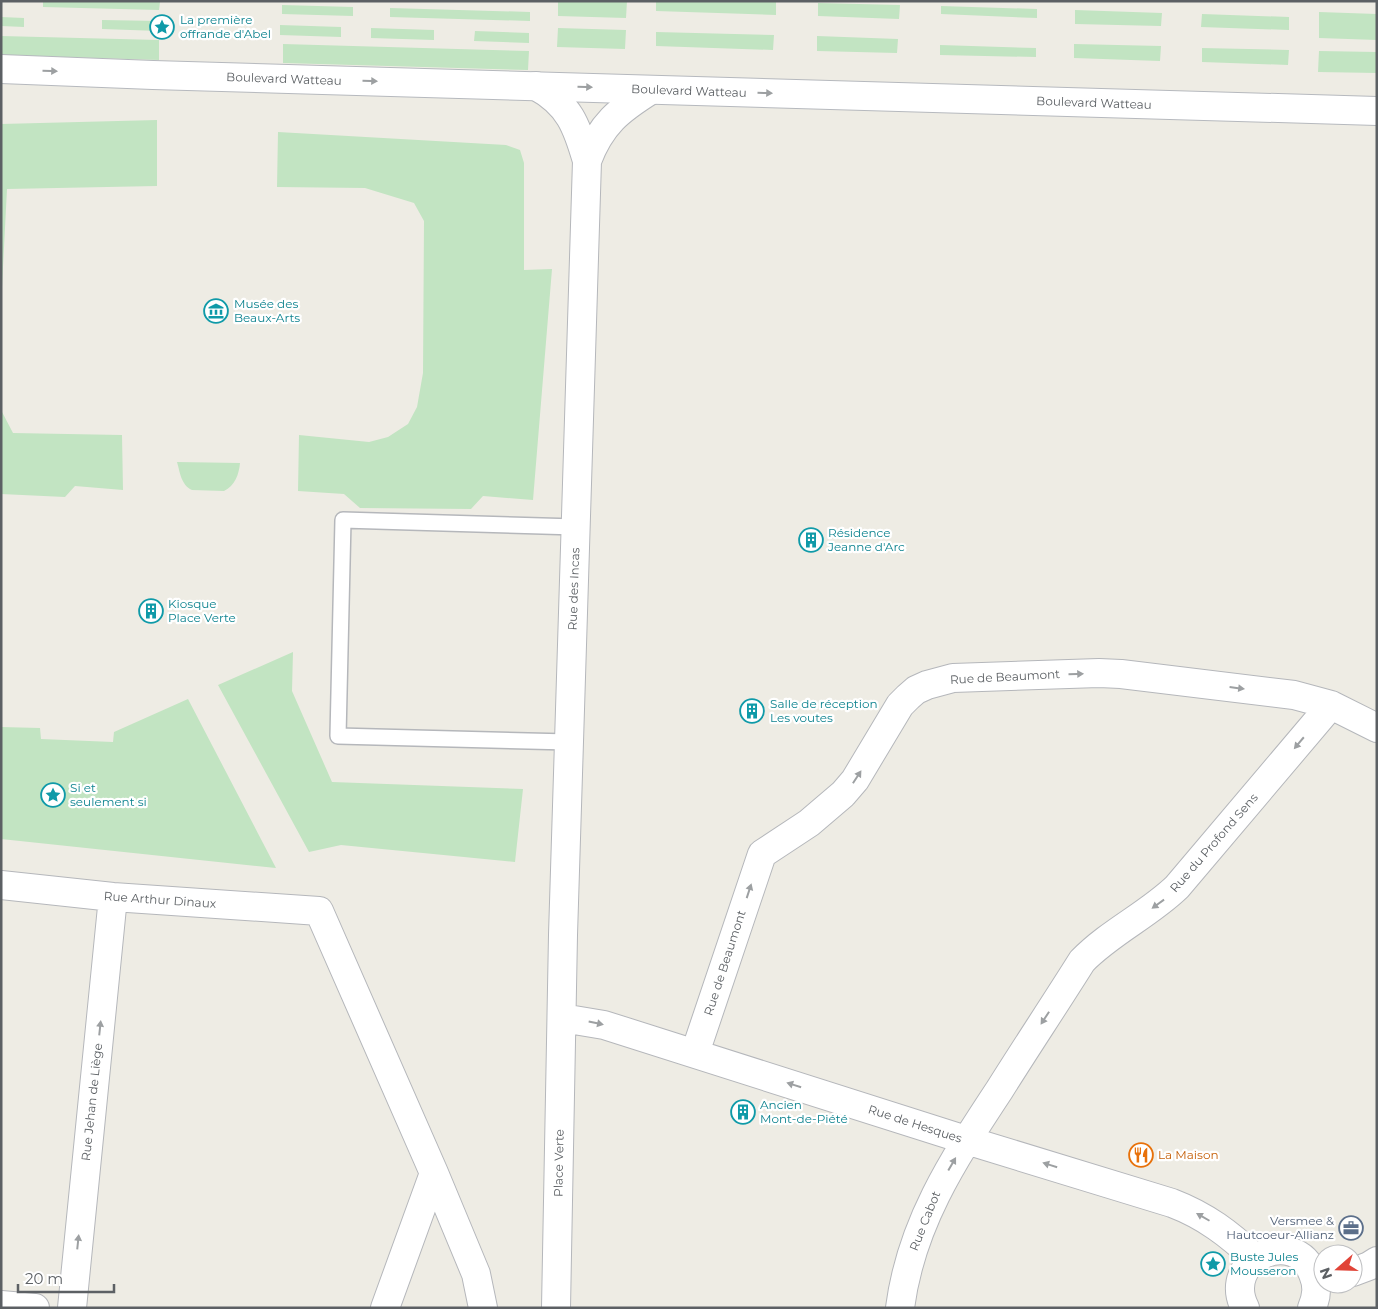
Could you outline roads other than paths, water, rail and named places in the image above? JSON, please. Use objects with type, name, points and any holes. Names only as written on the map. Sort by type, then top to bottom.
[{"type":"street","name":"Boulevard Watteau","points":[[1,70],[1377,111]]},
{"type":"street","points":[[536,86],[548,92],[562,104],[578,132],[587,161]]},
{"type":"street","points":[[587,161],[596,140],[606,126],[627,106],[651,90]]},
{"type":"street","name":"Rue des Incas","points":[[562,1018],[587,161]]},
{"type":"street","name":"Rue de Beaumont","points":[[695,1053],[762,854],[809,823],[843,794],[855,780],[900,705],[916,690],[927,684],[953,678],[1099,673],[1121,674],[1294,695],[1331,706],[1377,728]]},
{"type":"street","name":"Rue du Profond Sens","points":[[966,1140],[1082,961],[1101,944],[1166,898],[1177,887],[1331,706]]},
{"type":"street","name":"Rue Arthur Dinaux","points":[[1,885],[113,897],[319,911],[434,1173]]},
{"type":"street","name":"Rue Jehan de Liège","points":[[72,1308],[113,897]]},
{"type":"street","name":"Rue de Hesques","points":[[562,1018],[604,1025],[966,1140],[1172,1202],[1218,1226],[1255,1258]]},
{"type":"street","name":"Place Verte","points":[[556,1308],[562,1018]]},
{"type":"street","name":"Rue Cabot","points":[[900,1308],[906,1269],[926,1212],[966,1140]]},
{"type":"street","points":[[385,1308],[434,1173]]},
{"type":"street","points":[[434,1173],[476,1274],[483,1308]]},
{"type":"street","points":[[1245,1308],[1241,1296],[1241,1280],[1244,1270],[1255,1258],[1264,1253],[1275,1250],[1291,1253],[1306,1261],[1313,1271]]},
{"type":"street","points":[[1312,1308],[1316,1294]]},
{"type":"street","points":[[1,1305],[35,1308]]},
{"type":"lane","points":[[569,742],[338,736],[343,520],[576,526]]},
{"type":"place","name":"La première offrande d'Abel","points":[[162,27]]},
{"type":"place","name":"Musée des Beaux-Arts","points":[[216,311]]},
{"type":"place","name":"Résidence Jeanne d'Arc","points":[[811,540]]},
{"type":"place","name":"Kiosque Place Verte","points":[[151,611]]},
{"type":"place","name":"Salle de réception Les voutes","points":[[752,711]]},
{"type":"place","name":"Si et seulement si","points":[[53,795]]},
{"type":"place","name":"Ancien Mont-de-Piété","points":[[743,1112]]},
{"type":"place","name":"La Maison","points":[[1141,1155]]},
{"type":"place","name":"Versmee & Hautcoeur-Allianz","points":[[1351,1228]]},
{"type":"place","name":"Buste Jules Mousseron","points":[[1213,1264]]}]
